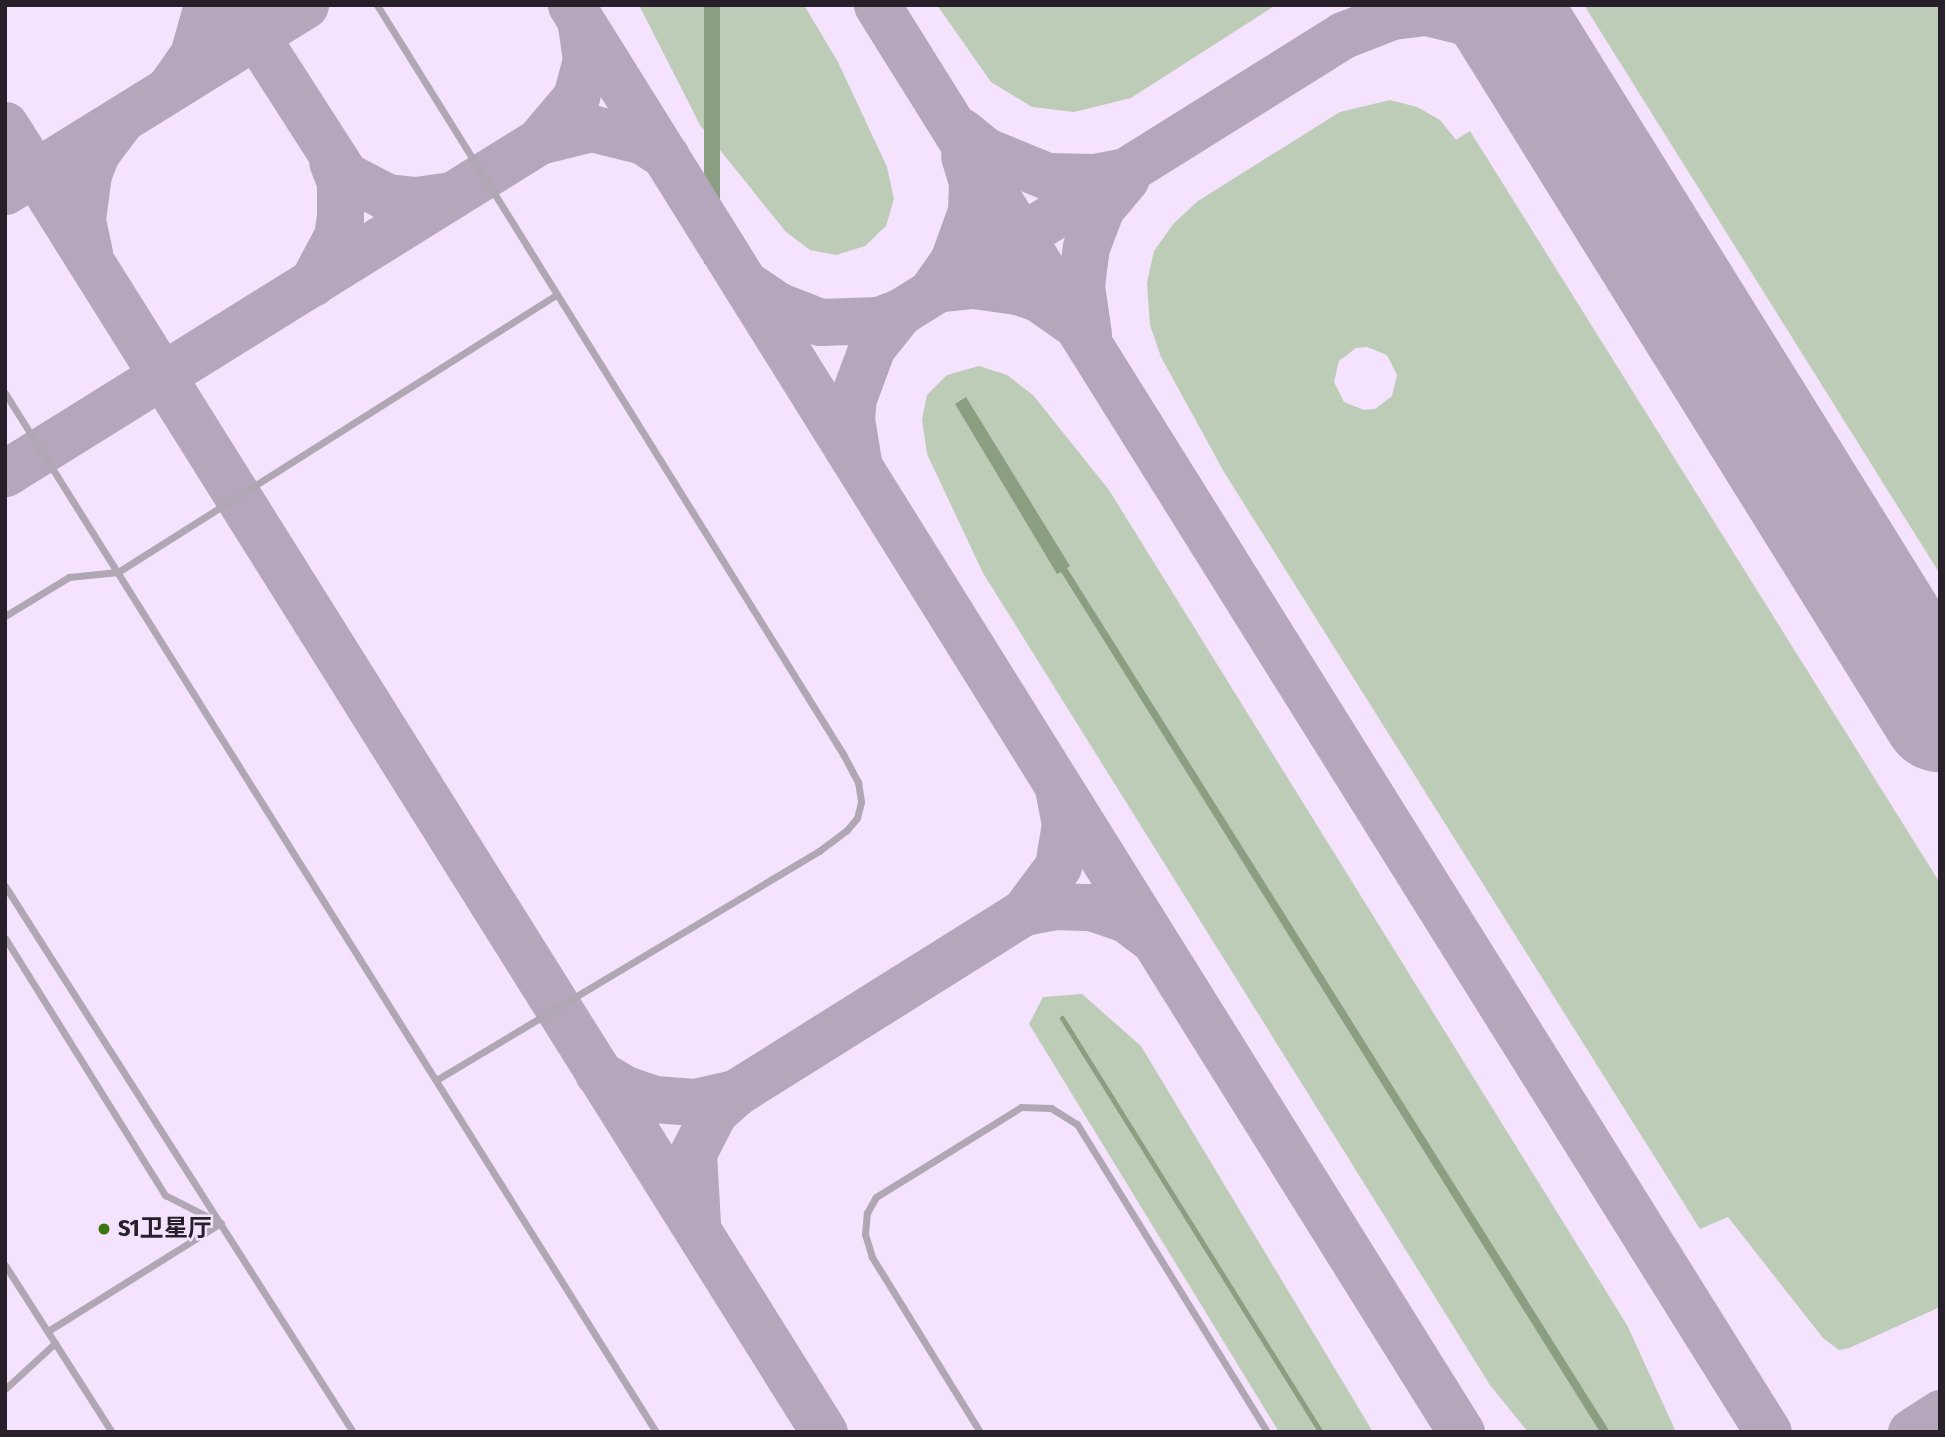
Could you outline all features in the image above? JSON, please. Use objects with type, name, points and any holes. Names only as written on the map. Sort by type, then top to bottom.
[{"type":"lane","points":[[377,5],[849,764],[861,802],[857,818],[847,830],[819,850],[437,1080]]},
{"type":"lane","points":[[5,616],[69,577],[118,572],[556,295]]},
{"type":"lane","points":[[5,393],[656,1432]]},
{"type":"lane","points":[[5,886],[353,1432]]},
{"type":"lane","points":[[5,938],[165,1195],[221,1223]]},
{"type":"lane","points":[[980,1432],[872,1257],[865,1234],[867,1213],[876,1197],[1021,1107],[1051,1108],[1077,1125],[1267,1432]]},
{"type":"lane","points":[[48,1331],[221,1223]]},
{"type":"lane","points":[[5,1265],[112,1432]]},
{"type":"lane","points":[[5,1389],[55,1343]]},
{"type":"shaded area","points":[[639,5],[804,5],[838,62],[887,167],[894,199],[886,226],[865,246],[836,255],[810,250],[786,232],[700,125]]},
{"type":"shaded area","points":[[704,5],[720,5],[720,264],[704,264]]},
{"type":"shaded area","points":[[937,5],[1276,5],[1131,98],[1074,112],[1032,107],[991,82]]},
{"type":"shaded area","points":[[1584,5],[1940,5],[1940,574]]},
{"type":"shaded area","points":[[1390,100],[1417,107],[1440,120],[1456,140],[1470,131],[1940,883],[1940,1307],[1839,1350],[1823,1338],[1728,1217],[1700,1229],[1224,472],[1161,357],[1150,325],[1147,283],[1154,251],[1174,223],[1198,201],[1340,112]],"holes":[[[1367,347],[1387,355],[1397,375],[1392,396],[1375,409],[1364,410],[1344,402],[1334,382],[1339,361],[1356,348]]]},
{"type":"shaded area","points":[[979,366],[1007,375],[1033,395],[1109,490],[1627,1325],[1676,1432],[1528,1432],[1490,1385],[983,573],[927,454],[922,419],[927,395],[947,375]]},
{"type":"shaded area","points":[[966,397],[1070,566],[1067,568],[1610,1432],[1600,1432],[1061,572],[1057,574],[955,404]]},
{"type":"shaded area","points":[[1082,994],[1141,1046],[1373,1432],[1279,1432],[1029,1024],[1043,997]]},
{"type":"waterway","points":[[1062,1018],[1321,1432]]},
{"type":"taxiway","points":[[171,86],[193,55],[207,5]]},
{"type":"taxiway","points":[[236,5],[345,175],[387,197],[416,200],[452,195]]},
{"type":"taxiway","points":[[5,191],[305,5]]},
{"type":"taxiway","points":[[571,5],[1461,1432]]},
{"type":"taxiway","points":[[877,5],[1768,1432]]},
{"type":"taxiway","points":[[749,286],[779,306],[820,322],[878,320],[900,312],[1343,35],[1392,16],[1426,12],[1484,26],[1512,39],[1547,76]]},
{"type":"taxiway","points":[[5,473],[539,141],[576,97],[586,60],[581,23]]},
{"type":"taxiway","points":[[89,253],[82,219],[88,174],[96,153],[118,124]]},
{"type":"taxiway","points":[[5,125],[824,1432]]},
{"type":"taxiway","points":[[539,141],[591,128],[643,141],[666,156]]},
{"type":"taxiway","points":[[961,131],[986,151],[1047,176],[1094,177],[1119,172]]},
{"type":"taxiway","points":[[934,288],[953,261],[971,211],[972,182],[964,156]]},
{"type":"taxiway","points":[[312,283],[337,236],[340,218],[340,182],[332,161]]},
{"type":"taxiway","points":[[1088,334],[1081,286],[1086,247],[1101,208],[1125,179]]},
{"type":"taxiway","points":[[934,289],[973,285],[1017,291],[1038,298],[1071,321]]},
{"type":"taxiway","points":[[858,462],[851,419],[853,398],[872,347],[900,312]]},
{"type":"taxiway","points":[[697,1224],[693,1153],[714,1112],[735,1093],[1024,912],[1058,866],[1065,824],[1058,789]]},
{"type":"taxiway","points":[[1024,912],[1054,906],[1091,907],[1126,919],[1151,938]]},
{"type":"taxiway","points":[[598,1073],[625,1089],[654,1099],[695,1102],[735,1093]]},
{"type":"taxiway","points":[[1911,1432],[1940,1413]]},
{"type":"runway","points":[[1500,5],[1940,713]]},
{"type":"place","name":"S1卫星厅","points":[[104,1229]]}]
